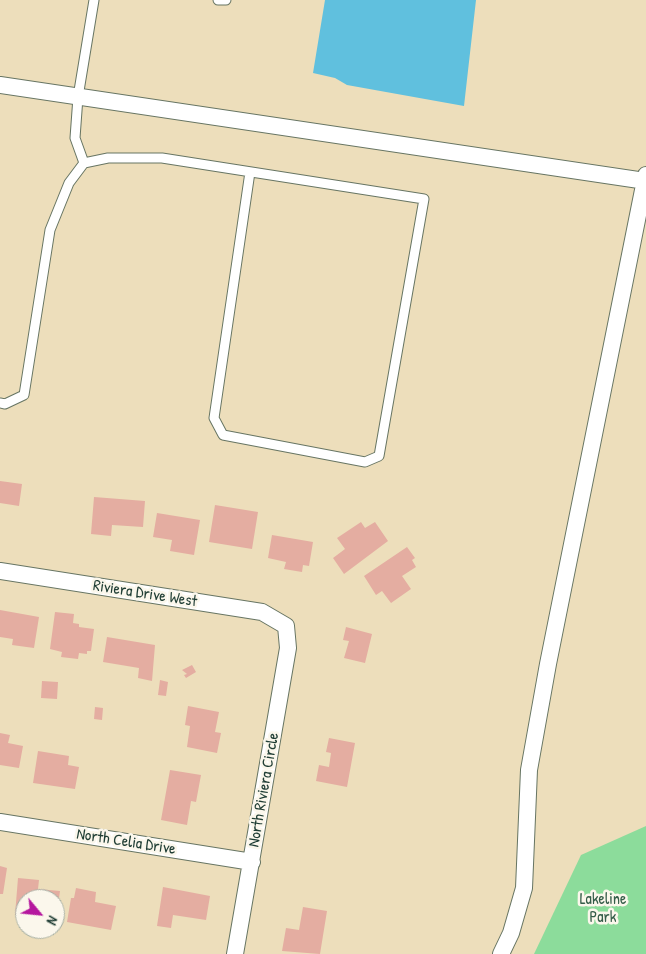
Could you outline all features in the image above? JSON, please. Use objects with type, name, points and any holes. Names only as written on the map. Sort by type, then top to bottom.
[{"type":"street","points":[[0,85],[646,179],[548,664],[529,770],[524,888],[512,933],[501,954]]},
{"type":"street","name":"Riviera Drive West","points":[[0,571],[262,612],[286,626]]},
{"type":"street","name":"North Riviera Circle","points":[[234,954],[252,862],[288,648],[286,626]]},
{"type":"street","name":"North Celia Drive","points":[[0,822],[252,862]]},
{"type":"lane","points":[[84,163],[75,138],[78,96],[94,0]]},
{"type":"lane","points":[[218,0],[226,0]]},
{"type":"lane","points":[[0,403],[5,404],[24,395],[50,230],[69,183],[84,163],[108,158],[162,158],[424,199],[379,456],[365,462],[223,435],[214,418],[250,172]]},
{"type":"green space","name":"Lakeline Park","points":[[646,826],[646,954],[534,954],[581,855]]},
{"type":"water","points":[[325,0],[476,0],[464,106],[347,85],[335,78],[313,73]]},
{"type":"building","points":[[0,481],[22,484],[19,506],[0,503]]},
{"type":"building","points":[[94,497],[145,501],[143,527],[112,525],[111,536],[91,534]]},
{"type":"building","points":[[215,505],[258,512],[252,549],[209,542]]},
{"type":"building","points":[[157,513],[200,520],[194,555],[170,551],[172,540],[153,537]]},
{"type":"building","points":[[361,522],[365,528],[375,522],[388,541],[344,574],[333,558],[345,549],[337,538]]},
{"type":"building","points":[[272,535],[313,542],[309,566],[303,565],[302,572],[284,569],[286,562],[268,558]]},
{"type":"building","points":[[407,547],[415,558],[412,560],[416,567],[402,576],[411,589],[391,603],[382,591],[376,595],[364,576]]},
{"type":"building","points":[[0,610],[39,617],[34,648],[12,645],[13,639],[0,637]]},
{"type":"building","points":[[55,612],[74,614],[73,623],[79,624],[79,627],[94,629],[91,651],[87,651],[87,654],[79,653],[78,659],[61,657],[62,652],[50,649]]},
{"type":"building","points":[[346,627],[372,634],[365,663],[344,658],[349,641],[343,640]]},
{"type":"building","points":[[107,637],[155,645],[152,681],[138,678],[139,668],[103,662]]},
{"type":"building","points":[[192,665],[196,672],[186,678],[184,675],[187,674],[182,670]]},
{"type":"building","points":[[160,680],[168,682],[166,696],[158,695]]},
{"type":"building","points":[[42,681],[58,682],[57,699],[41,698]]},
{"type":"building","points":[[188,706],[219,712],[215,732],[221,733],[217,753],[187,747],[190,726],[185,725]]},
{"type":"building","points":[[95,707],[103,708],[102,720],[94,719]]},
{"type":"building","points":[[0,733],[10,735],[8,743],[23,746],[19,768],[0,765]]},
{"type":"building","points":[[329,738],[355,743],[347,787],[316,781],[319,765],[329,767],[331,753],[326,752]]},
{"type":"building","points":[[38,751],[69,756],[68,765],[79,767],[75,789],[33,783]]},
{"type":"building","points":[[170,770],[201,775],[196,802],[191,801],[187,825],[161,820]]},
{"type":"building","points":[[0,866],[7,868],[3,894],[0,894]]},
{"type":"building","points":[[18,878],[39,880],[38,889],[17,889]]},
{"type":"building","points":[[163,887],[210,896],[206,920],[173,915],[171,928],[157,926]]},
{"type":"building","points":[[76,888],[96,892],[95,902],[116,906],[111,930],[67,922],[71,898],[74,898]]},
{"type":"building","points":[[303,907],[327,911],[320,954],[282,951],[286,928],[299,930]]}]
